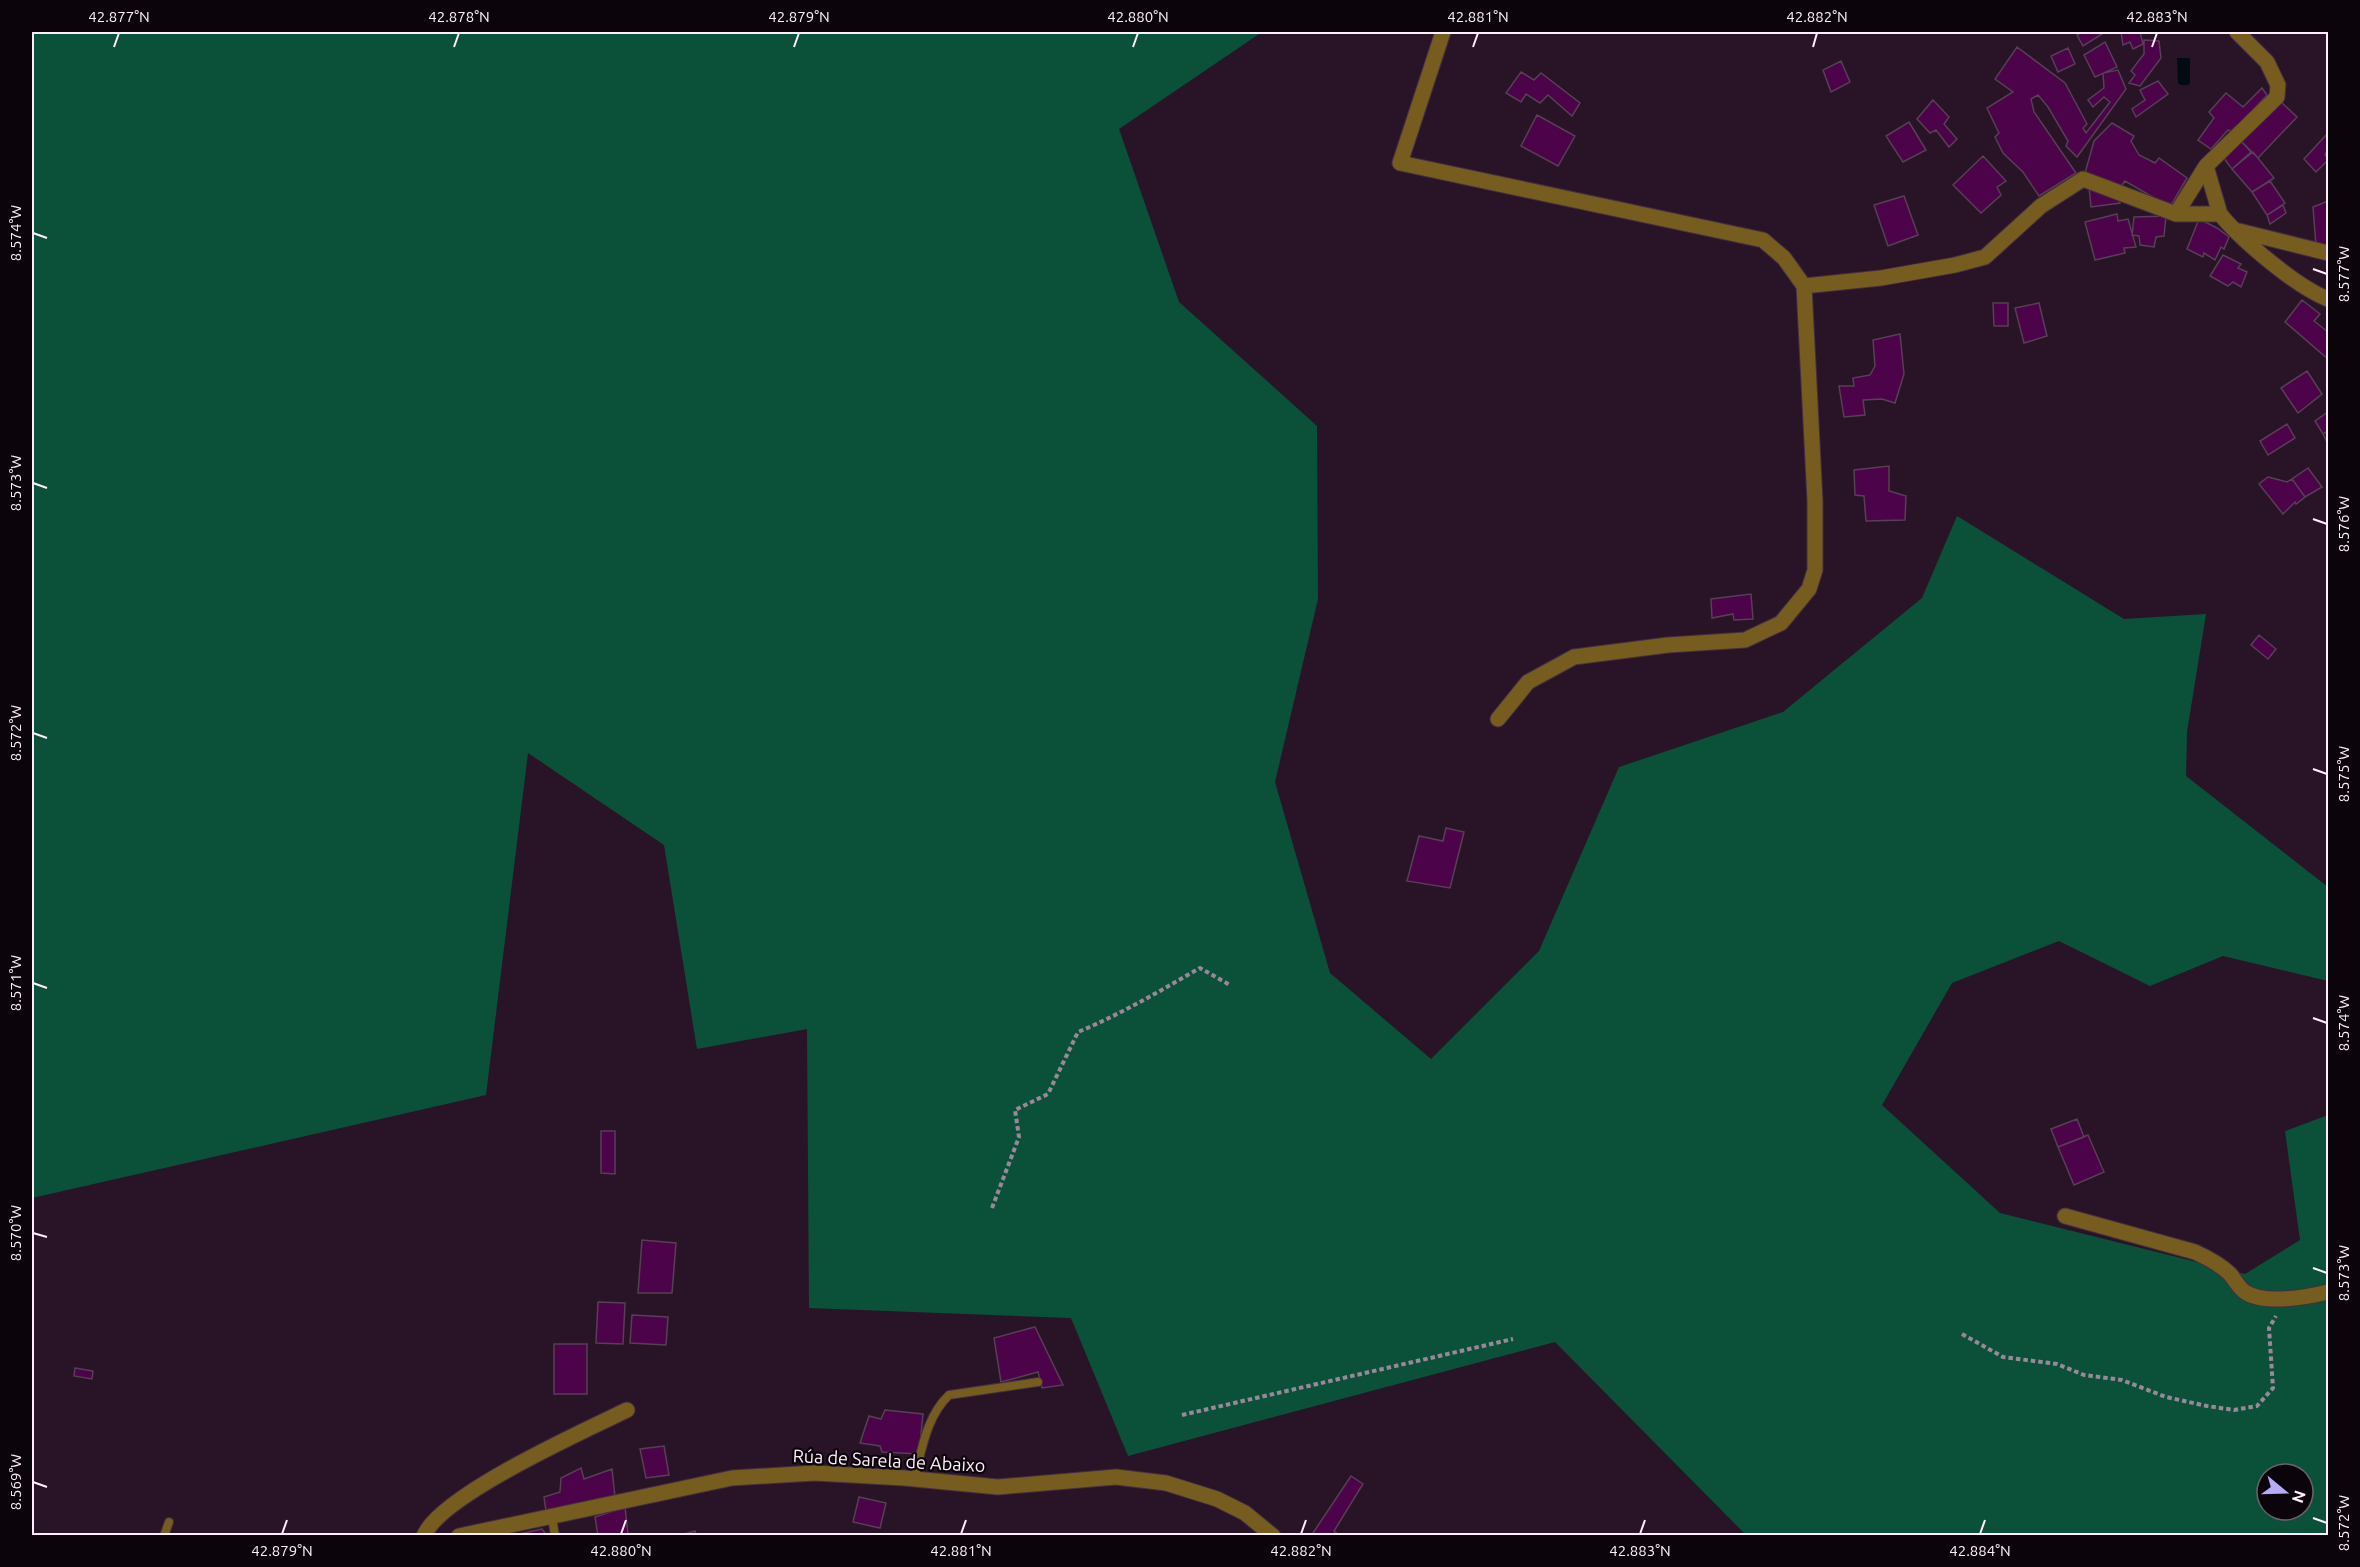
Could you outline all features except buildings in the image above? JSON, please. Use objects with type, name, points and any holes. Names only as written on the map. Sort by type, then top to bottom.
[{"type":"street","points":[[1443,32],[1400,163],[1763,240],[1784,258],[1804,286],[1815,501],[1815,570],[1809,589],[1781,622],[1744,640],[1668,645],[1574,657],[1528,682],[1498,719]]},
{"type":"street","points":[[2176,214],[2206,166],[2277,97],[2278,85],[2267,62],[2237,32]]},
{"type":"street","points":[[2206,166],[2220,214],[2233,230],[2305,288],[2328,299]]},
{"type":"street","points":[[1804,286],[1891,276],[1955,265],[1985,257],[2041,206],[2083,179],[2176,214],[2220,214]]},
{"type":"street","points":[[2233,230],[2328,253]]},
{"type":"street","points":[[2065,1216],[2195,1252],[2213,1260],[2246,1292],[2256,1296],[2282,1299],[2328,1292]]},
{"type":"street","points":[[424,1536],[426,1530],[441,1515],[476,1489],[538,1453],[627,1410]]},
{"type":"street","name":"Rúa de Sarela de Abaixo","points":[[459,1536],[732,1478],[815,1473],[998,1487],[1116,1477],[1166,1483],[1217,1499],[1245,1514],[1273,1536]]},
{"type":"lane","points":[[914,1479],[931,1419],[940,1403],[948,1395],[1038,1382]]},
{"type":"lane","points":[[552,1517],[555,1536]]},
{"type":"lane","points":[[164,1536],[169,1522]]},
{"type":"path","points":[[992,1208],[1019,1137],[1015,1110],[1048,1094],[1078,1032],[1108,1020],[1200,968],[1230,985]]},
{"type":"path","points":[[1962,1334],[2003,1357],[2057,1364],[2084,1375],[2122,1380],[2166,1397],[2234,1410],[2257,1406],[2273,1388],[2269,1328],[2282,1299]]},
{"type":"path","points":[[1182,1415],[1513,1339]]},
{"type":"green space","points":[[32,32],[1262,32],[1119,129],[1179,302],[1317,426],[1318,599],[1275,782],[1330,973],[1431,1059],[1539,951],[1619,767],[1783,712],[1922,598],[1957,516],[2124,619],[2206,614],[2187,732],[2186,776],[2328,887],[2328,981],[2223,956],[2150,986],[2059,941],[1952,983],[1882,1105],[2000,1213],[2245,1274],[2300,1240],[2285,1131],[2328,1115],[2328,1535],[1746,1535],[1555,1342],[1128,1456],[1071,1318],[809,1308],[807,1029],[697,1049],[664,845],[528,753],[486,1095],[32,1198]]},
{"type":"shaded area","points":[[2177,58],[2190,58],[2190,83],[2188,85],[2178,83]]}]
